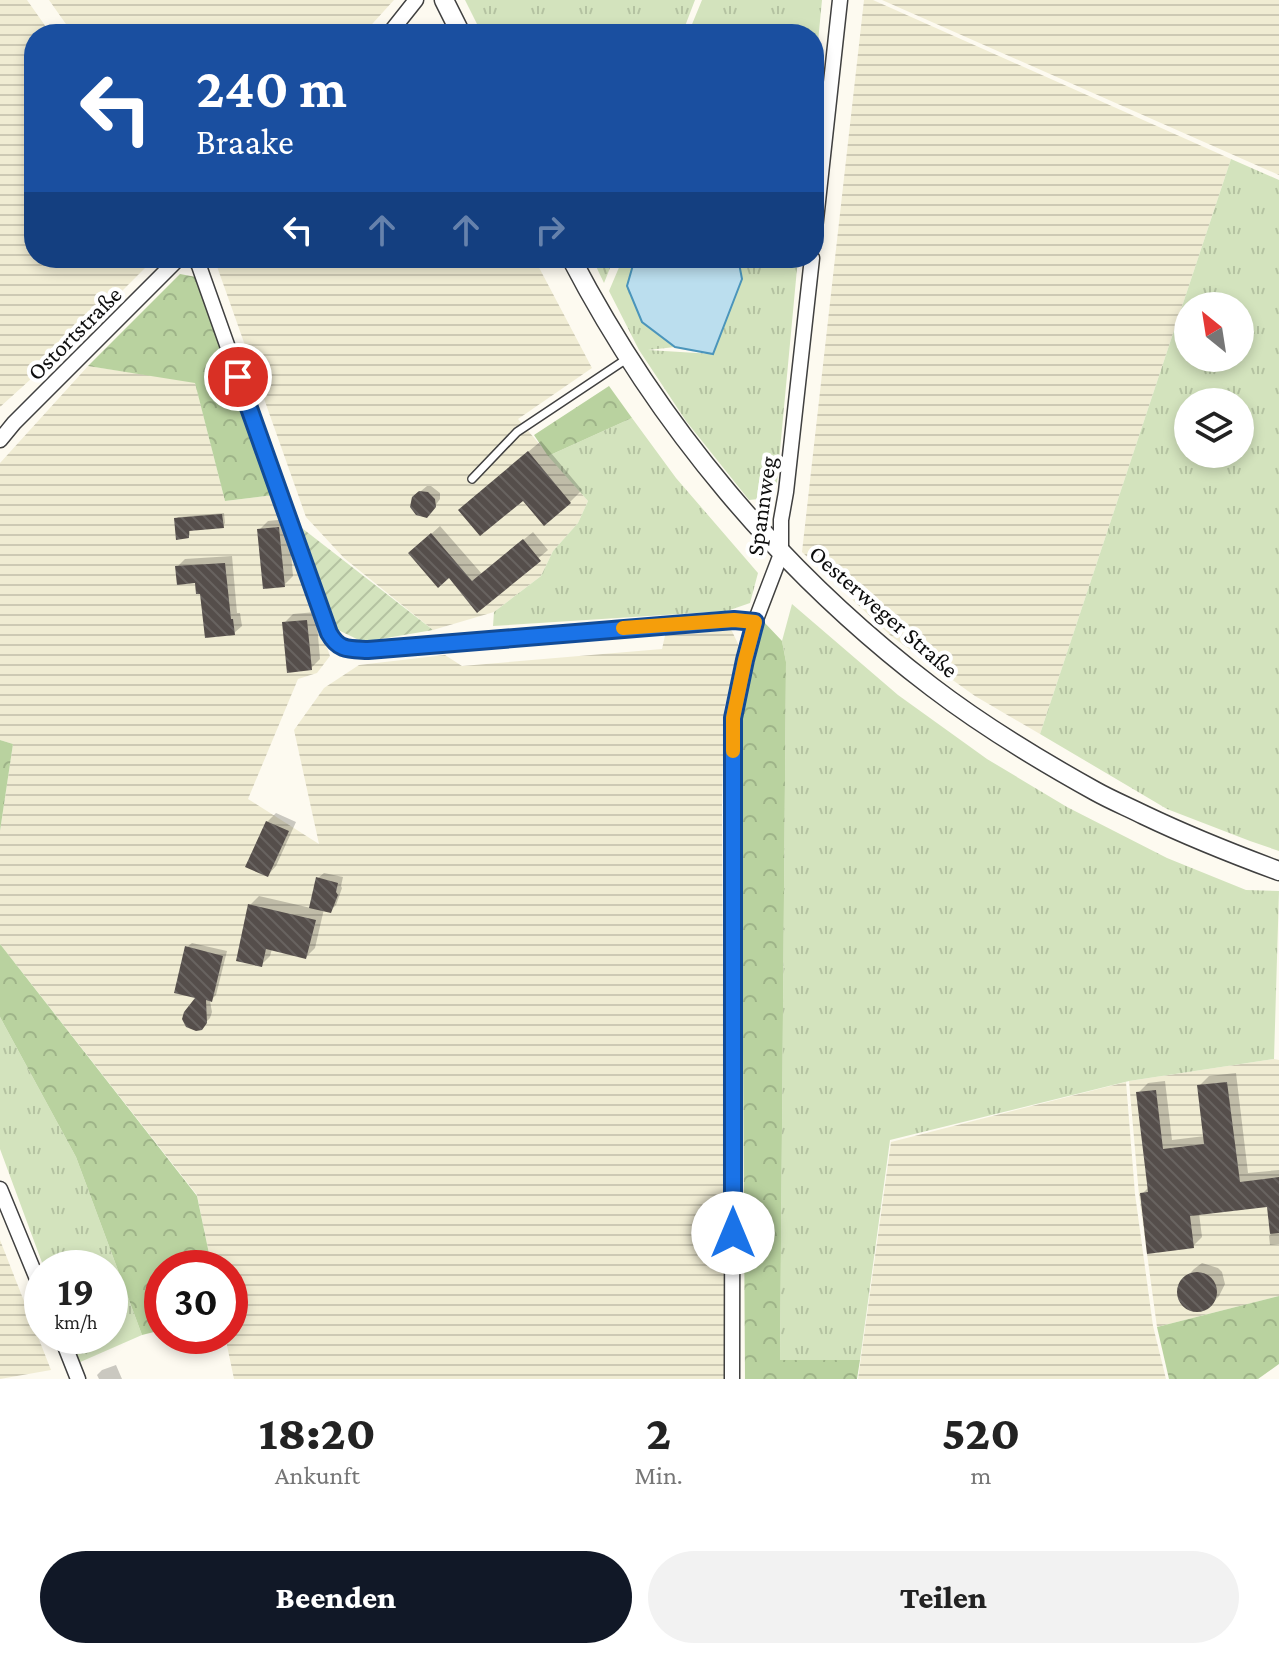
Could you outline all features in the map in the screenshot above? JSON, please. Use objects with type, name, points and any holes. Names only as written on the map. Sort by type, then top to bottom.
[{"type":"street","points":[[397,24],[416,0]]},
{"type":"street","points":[[444,0],[456,24]]},
{"type":"street","points":[[824,146],[840,0]]},
{"type":"street","name":"Ostortstraße","points":[[0,440],[169,268]]},
{"type":"street","points":[[200,268],[335,643],[347,649],[368,650],[734,620],[755,622]]},
{"type":"street","name":"Oesterweger Straße","points":[[577,268],[628,358],[702,462],[781,554],[862,629],[933,688],[1025,750],[1111,799],[1279,871]]},
{"type":"street","name":"Spannweg","points":[[732,1379],[733,718],[755,622],[781,554],[781,520],[811,268]]},
{"type":"street","points":[[0,1189],[25,1250]]},
{"type":"street","points":[[68,1354],[78,1379]]},
{"type":"lane","points":[[472,479],[517,432],[628,358]]},
{"type":"shaded area","points":[[0,0],[27,0],[44,24],[24,24],[24,268],[145,268],[63,350],[0,407]]},
{"type":"shaded area","points":[[49,0],[394,0],[372,24],[66,24]]},
{"type":"shaded area","points":[[864,0],[873,0],[1231,159],[1187,292],[1174,292],[1174,331],[1040,734],[975,696],[891,636],[802,552]]},
{"type":"shaded area","points":[[882,0],[1279,0],[1279,175]]},
{"type":"shaded area","points":[[218,268],[539,268],[592,368],[518,419],[588,501],[578,523],[553,551],[541,576],[494,612],[433,630],[344,558],[306,517]]},
{"type":"shaded area","points":[[88,366],[195,382],[225,501],[273,495],[330,656],[317,673],[298,679],[248,799],[319,844],[294,730],[324,688],[359,665],[445,655],[462,666],[662,649],[666,631],[730,627],[740,648],[724,709],[722,805],[725,1379],[234,1379],[229,1354],[248,1354],[248,1250],[208,1250],[197,1195],[0,944],[0,831],[13,744],[0,740],[0,463]]},
{"type":"shaded area","points":[[1279,1060],[1279,1296],[1157,1327],[1139,1195],[1129,1081]]},
{"type":"shaded area","points":[[1126,1082],[1135,1194],[1153,1326],[1166,1379],[858,1379],[891,1142]]},
{"type":"shaded area","points":[[0,1240],[24,1301],[24,1354],[45,1354],[51,1370],[0,1379]]},
{"type":"green space","points":[[465,0],[695,0],[686,24],[477,24]]},
{"type":"green space","points":[[702,0],[822,0],[820,24],[692,24]]},
{"type":"green space","points":[[1231,159],[1279,180],[1279,851],[1167,809],[1040,734],[1174,331],[1174,372],[1254,372],[1254,292],[1187,292]]},
{"type":"green space","points":[[597,268],[610,268],[604,283]]},
{"type":"green space","points":[[619,268],[632,268],[627,286],[642,322],[675,347],[648,350],[713,354],[742,279],[740,268],[797,268],[777,482],[769,498],[749,500],[686,421],[639,350],[609,291]]},
{"type":"green space","points":[[180,274],[196,277],[273,495],[225,501],[195,383],[88,366]]},
{"type":"green space","points":[[609,386],[632,418],[548,456],[534,435]]},
{"type":"green space","points":[[632,418],[676,478],[758,573],[750,603],[727,611],[493,626],[494,612],[541,576],[553,551],[578,523],[588,501],[548,456]]},
{"type":"green space","points":[[298,525],[433,630],[363,642],[332,627]]},
{"type":"green space","points":[[792,604],[898,695],[987,759],[1067,807],[1167,858],[1246,890],[1279,891],[1274,1059],[1129,1081],[890,1140],[860,1360],[780,1360],[786,662],[782,641]]},
{"type":"green space","points":[[764,622],[782,641],[786,662],[780,1360],[860,1360],[857,1379],[745,1379],[741,717]]},
{"type":"green space","points":[[0,740],[13,744],[0,831]]},
{"type":"green space","points":[[0,944],[197,1196],[208,1250],[144,1250],[144,1334],[128,1297],[128,1250],[110,1250],[76,1157],[0,1017]]},
{"type":"green space","points":[[0,1017],[76,1157],[110,1250],[37,1250],[0,1149]]},
{"type":"green space","points":[[1279,1296],[1279,1364],[1258,1379],[1169,1379],[1157,1327]]},
{"type":"green space","points":[[128,1297],[142,1335],[128,1341]]},
{"type":"green space","points":[[75,1354],[99,1354],[78,1363]]},
{"type":"water","points":[[632,268],[740,268],[742,279],[713,354],[675,347],[642,322],[627,286]]},
{"type":"building","points":[[528,451],[571,503],[544,526],[523,501],[480,536],[458,510]]},
{"type":"building","points":[[419,491],[428,492],[435,499],[436,507],[427,518],[416,515],[410,507],[412,497]]},
{"type":"building","points":[[222,514],[224,528],[189,531],[189,538],[176,540],[174,518]]},
{"type":"building","points":[[279,527],[285,587],[263,589],[257,529]]},
{"type":"building","points":[[431,533],[472,581],[523,539],[541,561],[477,613],[449,578],[438,588],[408,553]]},
{"type":"building","points":[[225,563],[235,635],[205,638],[200,594],[196,594],[195,583],[177,585],[175,566]]},
{"type":"building","points":[[307,620],[312,670],[287,673],[282,622]]},
{"type":"building","points":[[266,821],[289,831],[268,877],[245,867]]},
{"type":"building","points":[[316,877],[338,883],[338,895],[331,913],[309,908]]},
{"type":"building","points":[[248,904],[316,920],[306,959],[266,949],[262,967],[236,961]]},
{"type":"building","points":[[185,946],[223,956],[212,1002],[206,1000],[207,1023],[202,1030],[196,1031],[186,1027],[182,1019],[195,998],[174,993]]},
{"type":"building","points":[[1227,1082],[1240,1182],[1279,1177],[1279,1233],[1270,1234],[1267,1207],[1190,1216],[1194,1248],[1147,1254],[1140,1193],[1148,1192],[1136,1092],[1156,1090],[1163,1149],[1204,1144],[1197,1085]]},
{"type":"building","points":[[1197,1272],[1211,1278],[1217,1292],[1211,1306],[1197,1312],[1183,1306],[1177,1292],[1183,1278]]},
{"type":"slow traffic","points":[[623,628],[734,620],[755,622],[733,718],[733,751]]},
{"type":"route","points":[[238,377],[329,633],[335,643],[347,649],[368,650],[734,620],[755,622],[733,718],[733,1233]]}]
